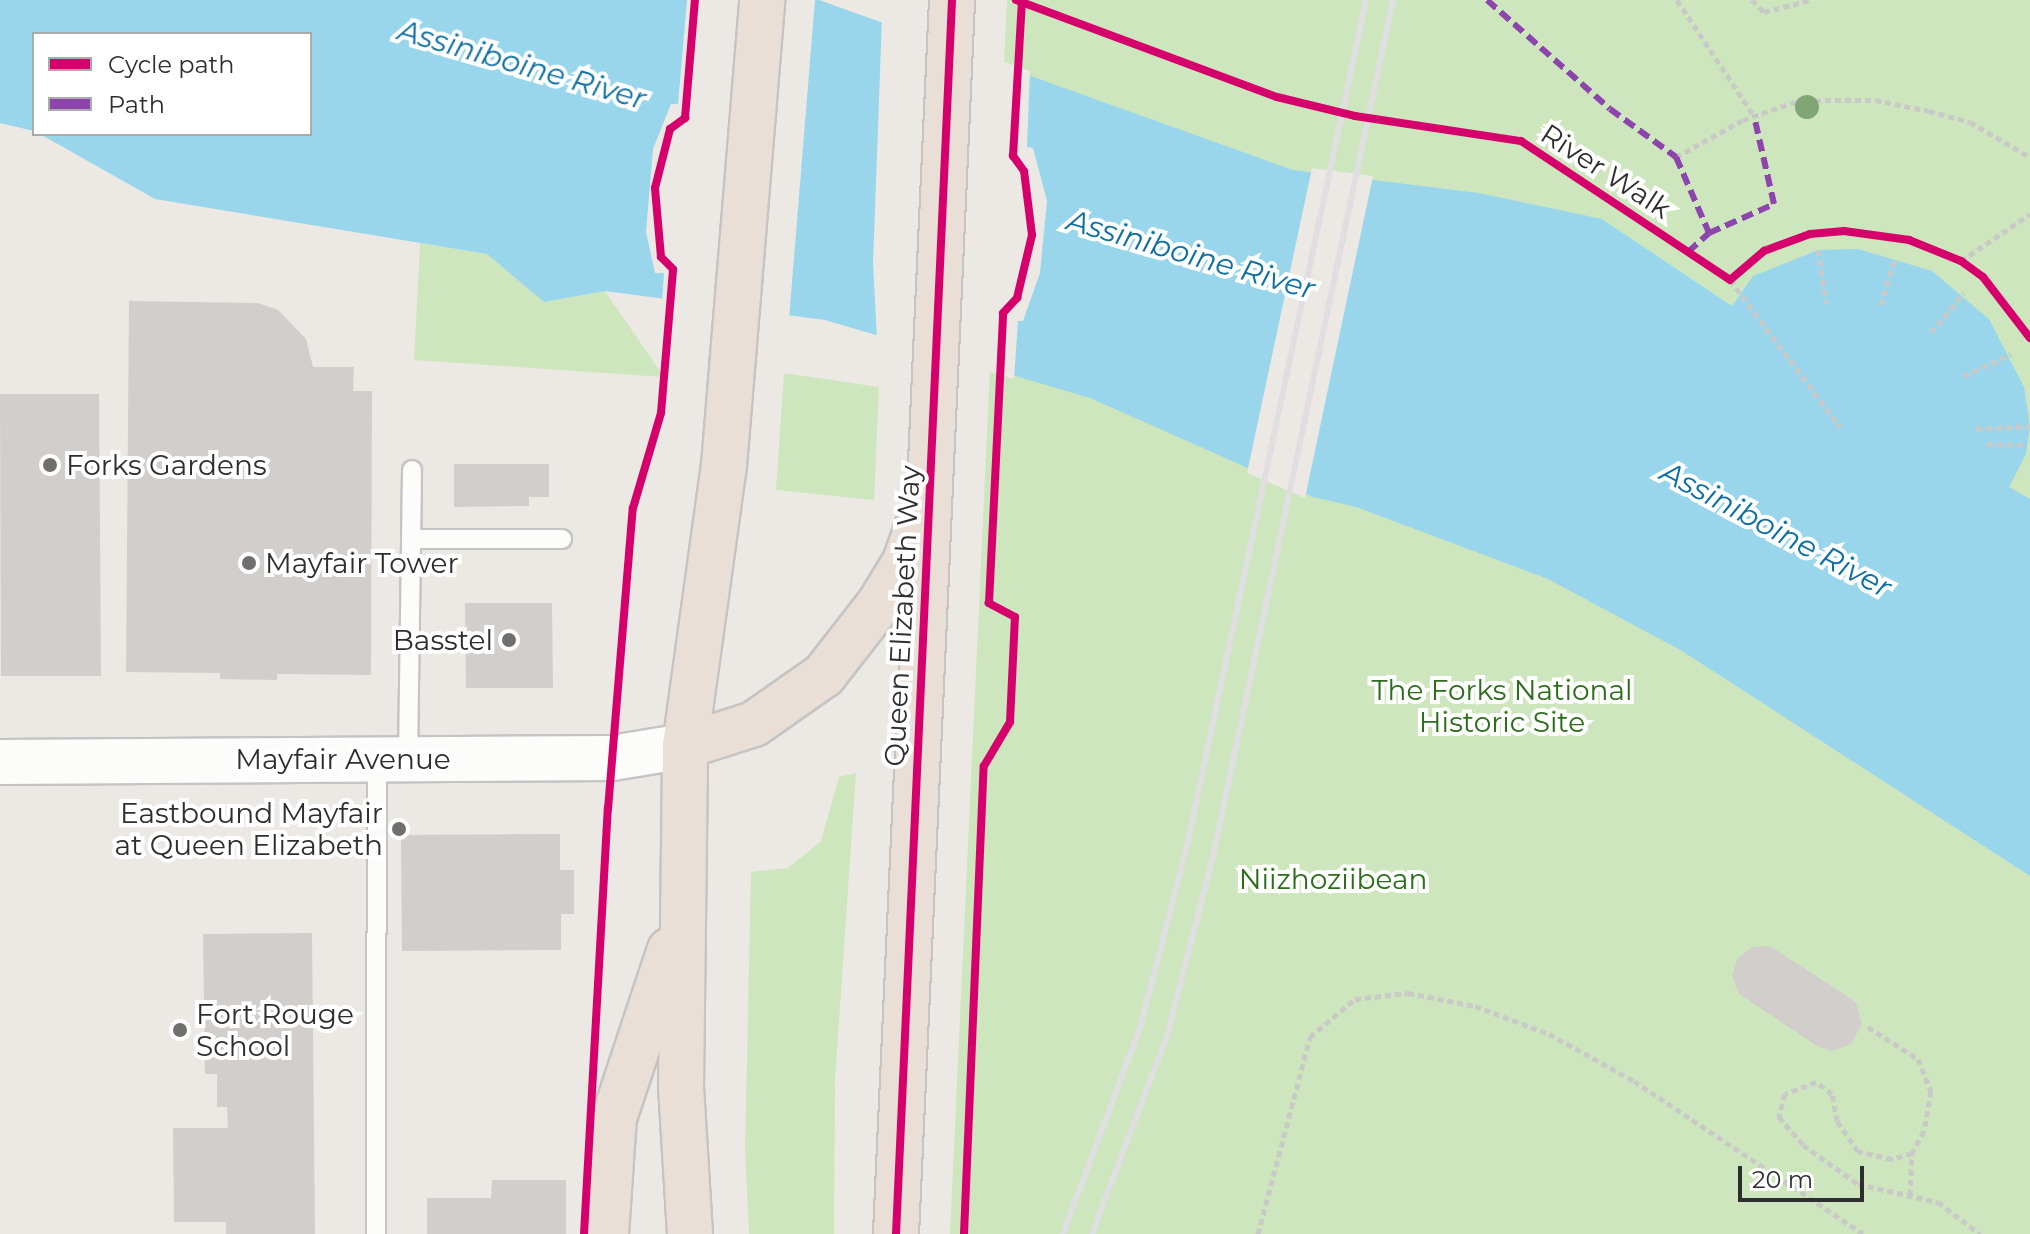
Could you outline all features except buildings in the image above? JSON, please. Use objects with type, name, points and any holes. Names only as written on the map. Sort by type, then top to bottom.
[{"type":"highway","points":[[690,1234],[681,1087],[685,746],[724,466],[762,0]]},
{"type":"highway","name":"Queen Elizabeth Way","points":[[896,1234],[952,0]]},
{"type":"highway","points":[[685,746],[754,724],[824,675],[905,562],[931,490]]},
{"type":"highway","points":[[606,1234],[614,1118],[683,910]]},
{"type":"main road","name":"Mayfair Avenue","points":[[0,762],[612,758],[685,746]]},
{"type":"lane","points":[[376,1234],[393,760],[411,539],[412,470]]},
{"type":"lane","points":[[411,539],[562,539]]},
{"type":"path","points":[[1677,0],[1754,116]]},
{"type":"path","points":[[1752,0],[1764,12],[1811,0]]},
{"type":"path","points":[[1676,157],[1754,116],[1795,102],[1875,100],[1970,122],[2030,157]]},
{"type":"path","points":[[1961,261],[2030,214]]},
{"type":"path","points":[[1818,250],[1826,303]]},
{"type":"path","points":[[1949,255],[1972,269]]},
{"type":"path","points":[[1881,305],[1895,258]]},
{"type":"path","points":[[1730,280],[1738,271]]},
{"type":"path","points":[[1719,273],[1730,280],[1840,427]]},
{"type":"path","points":[[1931,332],[1964,293]]},
{"type":"path","points":[[1964,376],[2011,354]]},
{"type":"path","points":[[1976,429],[2030,426]]},
{"type":"path","points":[[1987,444],[2027,445]]},
{"type":"path","points":[[1258,1234],[1310,1037],[1355,999],[1408,993],[1475,1006],[1562,1041],[1647,1089],[1863,1234]]},
{"type":"path","points":[[1868,1027],[1918,1059],[1931,1091],[1924,1131],[1912,1153],[1910,1195]]},
{"type":"path","points":[[1912,1153],[1892,1159],[1858,1151],[1837,1121],[1832,1094],[1816,1082],[1785,1094],[1779,1117],[1803,1145],[1858,1184],[1938,1202],[1980,1234]]},
{"type":"green space","name":"The Forks National Historic Site","points":[[1007,0],[2030,0],[2030,1234],[950,1234]]},
{"type":"green space","points":[[420,243],[487,254],[544,302],[605,291],[664,377],[414,360]]},
{"type":"green space","points":[[784,373],[879,387],[874,500],[776,490]]},
{"type":"green space","points":[[856,773],[835,1080],[834,1234],[749,1234],[745,1149],[751,872],[788,868],[821,841],[839,777]]},
{"type":"water","name":"Assiniboine River","points":[[0,0],[819,0],[1293,170],[1479,193],[1602,219],[1732,306],[1753,276],[1818,250],[1858,249],[1932,271],[1989,319],[2024,387],[2030,426],[2026,454],[2009,487],[2030,499],[2030,876],[1682,651],[1548,579],[1356,507],[1313,497],[1090,398],[825,320],[605,291],[544,302],[487,254],[155,199],[44,136],[312,136],[312,32],[32,32],[32,131],[0,123]]},
{"type":"pier","points":[[687,0],[815,0],[789,319],[662,302],[664,273],[655,273],[646,232],[653,149],[671,104],[678,104]]},
{"type":"pier","points":[[882,18],[1030,71],[1027,147],[1033,148],[1047,201],[1040,273],[1023,321],[1018,321],[1014,379],[877,339],[873,263]]},
{"type":"pier","points":[[1312,168],[1373,176],[1305,498],[1247,473]]},
{"type":"railway","points":[[1063,1234],[1140,1028],[1186,850],[1366,0]]},
{"type":"railway","points":[[1092,1234],[1167,1036],[1212,861],[1393,0]]},
{"type":"marked path","points":[[1487,0],[1610,109],[1676,157],[1709,233]]},
{"type":"marked path","points":[[1688,252],[1709,233],[1774,204],[1754,116]]},
{"type":"cycle path","points":[[584,1234],[608,809],[633,508],[661,413],[673,269],[661,257],[655,188],[670,129],[685,118],[695,0]]},
{"type":"cycle path","points":[[896,1234],[952,0]]},
{"type":"cycle path","name":"River Walk","points":[[1016,0],[1277,97],[1355,116],[1521,141],[1730,280],[1764,251],[1810,234],[1844,231],[1909,240],[1961,261],[1983,277],[2030,338]]},
{"type":"cycle path","points":[[964,1234],[984,766],[1010,722],[1015,617],[989,603],[1003,313],[1017,298],[1032,235],[1024,171],[1013,156],[1022,0]]},
{"type":"place","name":"Forks Gardens","points":[[50,465]]},
{"type":"place","name":"Mayfair Tower","points":[[249,563]]},
{"type":"place","name":"Basstel","points":[[509,640]]},
{"type":"place","name":"Eastbound Mayfair at Queen Elizabeth","points":[[399,829]]},
{"type":"place","name":"Fort Rouge School","points":[[180,1030]]},
{"type":"park label","name":"Niizhoziibean","points":[[1333,879]]}]
